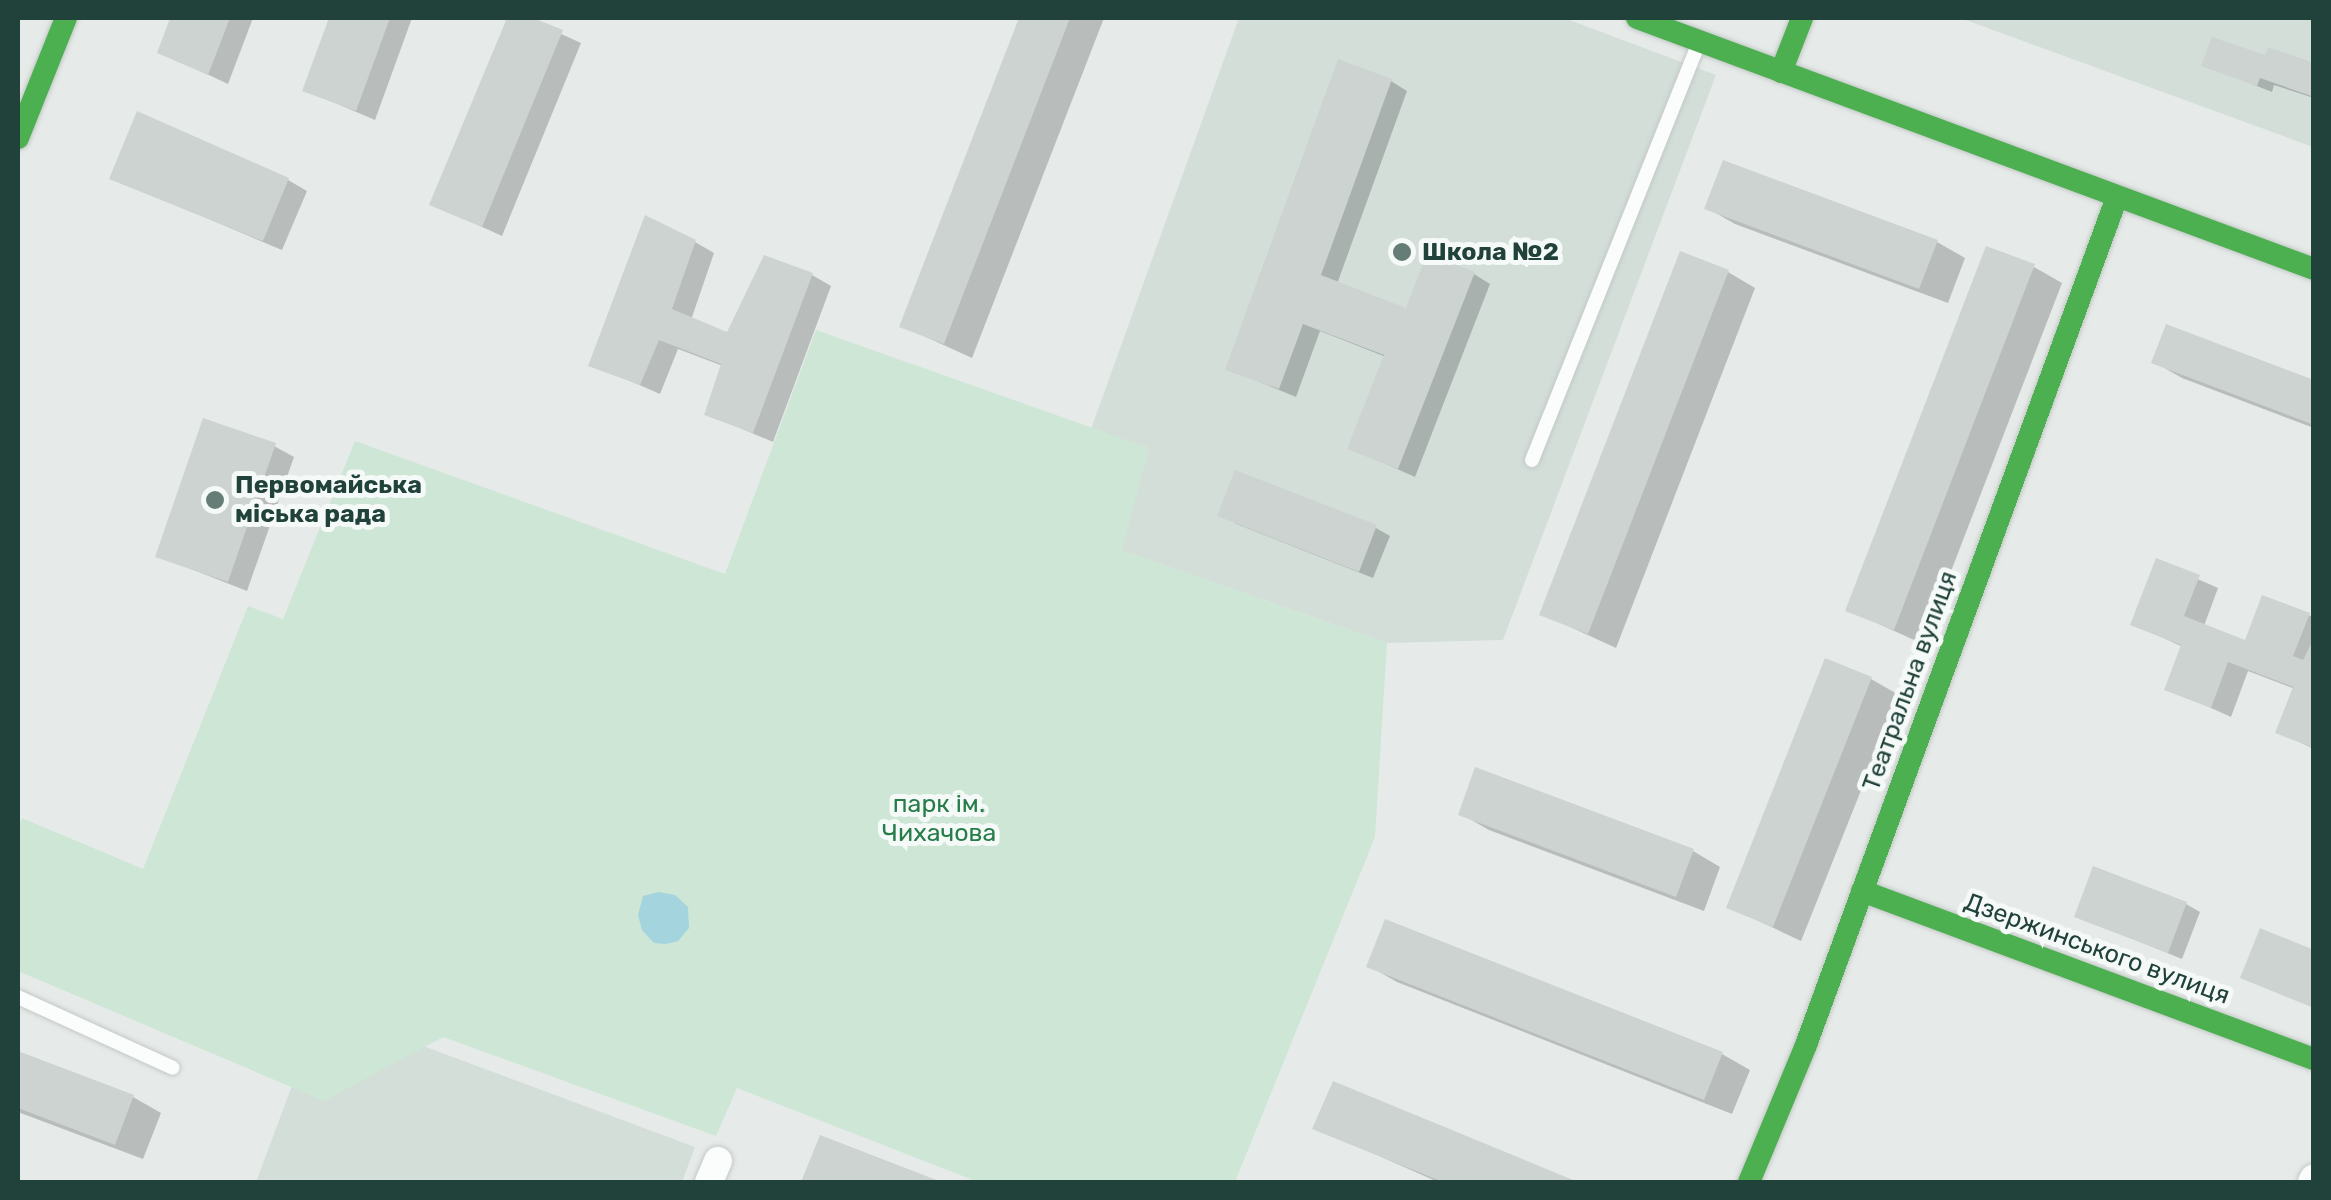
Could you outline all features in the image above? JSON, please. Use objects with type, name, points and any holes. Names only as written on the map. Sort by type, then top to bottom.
[{"type":"street","points":[[18,138],[66,18]]},
{"type":"street","points":[[1637,18],[2314,269]]},
{"type":"street","points":[[1781,72],[1802,18]]},
{"type":"street","name":"Театральна вулиця","points":[[1749,1182],[1862,891],[2118,196]]},
{"type":"street","name":"Дзержинського вулиця","points":[[1862,891],[2314,1059]]},
{"type":"lane","points":[[1532,460],[1700,42]]},
{"type":"lane","points":[[18,997],[173,1068]]},
{"type":"shaded area","name":"Школа №2","points":[[1239,18],[1564,18],[1716,75],[1503,640],[1387,643],[1121,550],[1149,448],[1091,429]]},
{"type":"shaded area","points":[[1960,18],[2313,18],[2313,147]]},
{"type":"shaded area","points":[[321,1008],[695,1147],[682,1182],[256,1182]]},
{"type":"green space","name":"парк ім. Чихачова","points":[[816,330],[1149,448],[1122,550],[1387,643],[1375,837],[1235,1182],[978,1182],[737,1088],[716,1136],[443,1037],[324,1101],[18,971],[18,828],[22,818],[143,869],[248,606],[283,619],[355,441],[725,574]]},
{"type":"water","points":[[659,892],[675,895],[688,907],[689,928],[678,941],[654,943],[642,930],[638,915],[643,896]]},
{"type":"building","points":[[170,18],[230,18],[208,75],[157,53]]},
{"type":"building","points":[[329,18],[390,18],[356,111],[302,91]]},
{"type":"building","points":[[507,18],[533,18],[563,30],[482,227],[429,205]]},
{"type":"building","points":[[1019,18],[1070,18],[944,344],[899,327]]},
{"type":"building","points":[[2212,37],[2265,55],[2268,47],[2314,63],[2314,97],[2260,78],[2257,86],[2201,66]]},
{"type":"building","points":[[1338,59],[1392,79],[1321,275],[1406,308],[1427,253],[1475,272],[1398,469],[1347,449],[1384,355],[1303,324],[1279,389],[1225,370]]},
{"type":"building","points":[[137,111],[289,178],[263,241],[109,179]]},
{"type":"building","points":[[1723,160],[1938,240],[1919,289],[1704,209]]},
{"type":"building","points":[[645,215],[696,240],[672,309],[727,332],[764,255],[813,273],[753,433],[704,415],[721,364],[659,340],[640,385],[588,366]]},
{"type":"building","points":[[1986,246],[2035,264],[1894,630],[1845,611]]},
{"type":"building","points":[[1680,251],[1729,270],[1588,634],[1539,615]]},
{"type":"building","points":[[2166,324],[2314,380],[2314,425],[2151,363]]},
{"type":"building","name":"Первомайська міська рада","points":[[203,418],[276,443],[228,582],[155,557]]},
{"type":"building","points":[[1235,470],[1377,525],[1359,572],[1217,516]]},
{"type":"building","points":[[2156,558],[2200,575],[2184,616],[2245,640],[2262,595],[2310,613],[2293,656],[2303,660],[2314,638],[2314,748],[2275,733],[2293,687],[2228,662],[2211,708],[2164,690],[2181,645],[2130,625]]},
{"type":"building","points":[[1825,658],[1872,677],[1773,927],[1726,908]]},
{"type":"building","points":[[1475,767],[1694,849],[1676,897],[1458,815]]},
{"type":"building","points":[[2093,866],[2187,902],[2168,953],[2074,917]]},
{"type":"building","points":[[1385,919],[1723,1052],[1704,1100],[1366,967]]},
{"type":"building","points":[[2260,928],[2314,950],[2314,1008],[2240,978]]},
{"type":"building","points":[[18,1051],[134,1095],[115,1145],[18,1108]]},
{"type":"building","points":[[1333,1081],[1578,1182],[1443,1182],[1312,1129]]},
{"type":"building","points":[[820,1135],[939,1181],[801,1182]]},
{"type":"traffic: fast","points":[[18,138],[66,18]]},
{"type":"traffic: fast","points":[[1637,18],[2314,269]]},
{"type":"traffic: fast","points":[[1781,72],[1802,18]]},
{"type":"traffic: fast","points":[[1749,1182],[1806,1045],[2117,197]]},
{"type":"traffic: fast","points":[[1862,891],[2314,1059]]},
{"type":"place","name":"Школа №2","points":[[1402,252]]},
{"type":"place","name":"Первомайська міська рада","points":[[215,500]]}]
